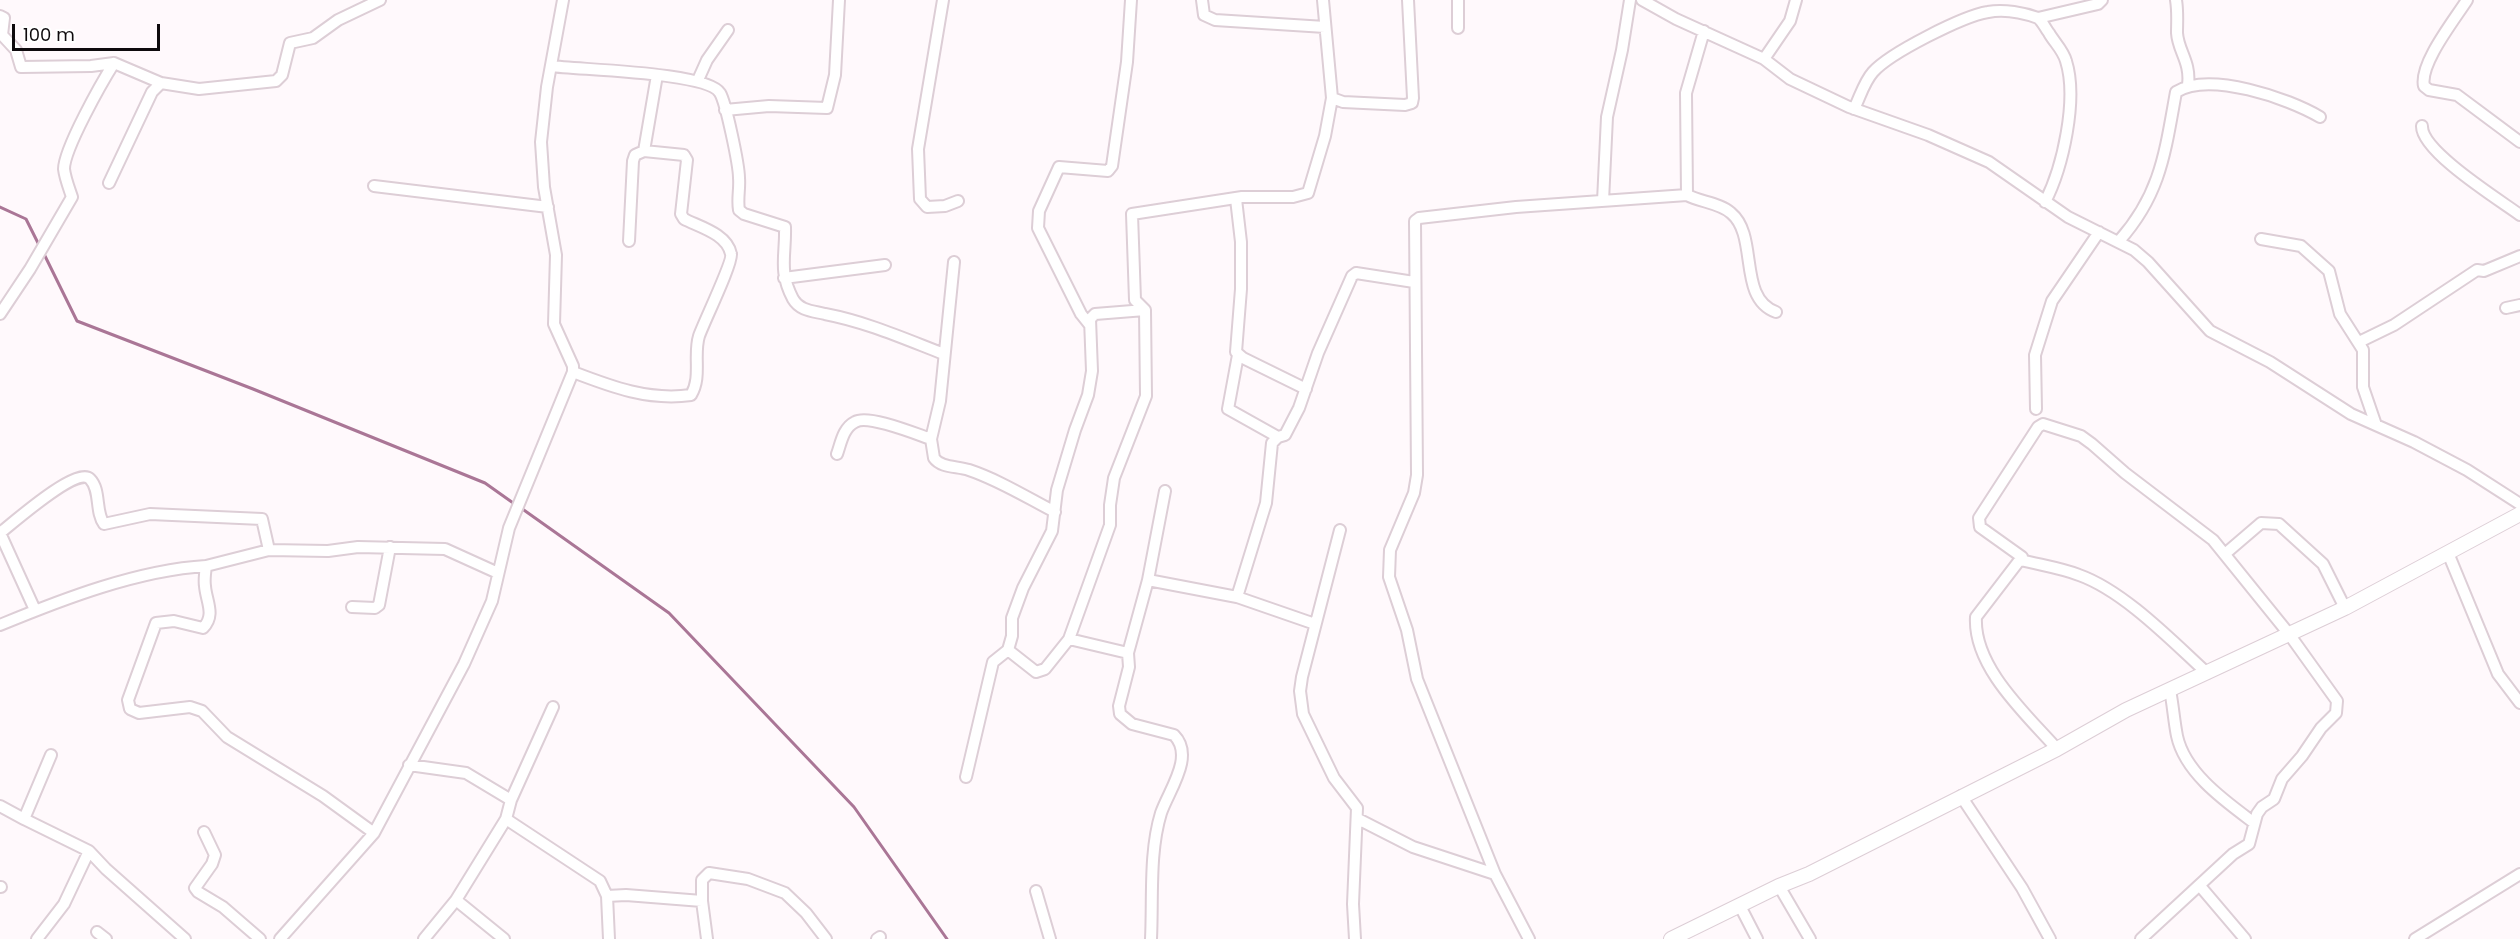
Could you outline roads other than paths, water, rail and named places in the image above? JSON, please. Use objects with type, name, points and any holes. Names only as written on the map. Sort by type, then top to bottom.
[{"type":"main road","points":[[1671,939],[1779,886],[1809,874],[2057,749],[2127,710],[2345,608],[2520,514]]},
{"type":"street","points":[[0,16],[4,18],[2,35],[16,50],[21,67],[90,66],[114,63],[161,83],[199,89],[276,81],[282,75],[290,43],[313,39],[338,20],[380,0]]},
{"type":"street","points":[[280,939],[374,833],[464,664],[492,600],[509,528],[573,372],[573,366],[554,324],[556,255],[541,141],[563,0]]},
{"type":"street","points":[[725,110],[769,106],[827,108],[834,75],[839,0]]},
{"type":"street","points":[[943,0],[918,149],[917,180],[920,200],[927,207],[945,206],[958,201]]},
{"type":"street","points":[[966,777],[993,662],[1008,650],[1012,636],[1012,618],[1019,598],[1048,542],[1057,490],[1091,385],[1092,355],[1089,324],[1081,314],[1041,237],[1037,221],[1039,211],[1059,167],[1108,171],[1112,166],[1127,62],[1131,0]]},
{"type":"street","points":[[1202,0],[1204,15],[1215,20],[1325,27]]},
{"type":"street","points":[[1008,650],[1038,672],[1045,669],[1069,639],[1110,525],[1114,478],[1144,406],[1145,310],[1135,300],[1132,214],[1236,199],[1293,197],[1310,192],[1332,98],[1323,0]]},
{"type":"street","points":[[1332,98],[1343,102],[1412,103],[1408,0]]},
{"type":"street","points":[[1458,0],[1458,28]]},
{"type":"street","points":[[1603,201],[1606,175],[1603,144],[1606,117],[1622,50],[1630,0]]},
{"type":"street","points":[[1642,0],[1764,59],[1790,79],[1854,109],[1928,135],[1989,162],[2045,202],[2120,241],[2148,262],[2210,331],[2270,362],[2346,411],[2467,470],[2520,504]]},
{"type":"street","points":[[1764,59],[1790,21],[1796,0]]},
{"type":"street","points":[[1854,109],[1865,84],[1878,67],[1972,16],[1988,12],[2020,13],[2038,18],[2098,4],[2102,0]]},
{"type":"street","points":[[2176,0],[2179,21],[2177,35],[2186,57],[2188,85]]},
{"type":"street","points":[[2467,0],[2434,51],[2425,70],[2424,86],[2429,90],[2457,95],[2520,142]]},
{"type":"street","points":[[2038,18],[2064,54],[2068,72],[2068,123],[2064,148],[2059,172],[2045,202]]},
{"type":"street","points":[[698,80],[707,60],[729,30]]},
{"type":"street","points":[[1687,195],[1686,93],[1704,31]]},
{"type":"street","points":[[0,314],[30,269],[72,197],[64,168],[86,114],[114,63]]},
{"type":"street","points":[[551,66],[698,80],[720,92],[740,176],[739,210],[744,214],[785,226],[782,262],[784,278],[794,301],[802,309],[855,320],[944,354]]},
{"type":"street","points":[[644,151],[657,75]]},
{"type":"street","points":[[109,183],[152,92],[161,83]]},
{"type":"street","points":[[2120,241],[2150,200],[2169,138],[2176,92],[2188,85],[2259,92],[2299,105],[2320,117]]},
{"type":"street","points":[[2422,126],[2422,137],[2442,157],[2520,215]]},
{"type":"street","points":[[573,372],[606,385],[657,398],[691,395],[695,388],[698,339],[732,259],[731,253],[719,236],[684,219],[681,214],[687,160],[684,154],[644,151],[635,155],[629,241]]},
{"type":"street","points":[[374,186],[548,207]]},
{"type":"street","points":[[1529,939],[1495,874],[1417,679],[1407,630],[1389,577],[1390,550],[1416,485],[1414,224],[1419,218],[1687,195],[1730,212],[1741,231],[1752,280],[1763,304],[1776,312]]},
{"type":"street","points":[[1236,199],[1241,242],[1241,289],[1236,347],[1238,355],[1227,408],[1278,437]]},
{"type":"street","points":[[2036,409],[2035,355],[2052,301],[2099,232]]},
{"type":"street","points":[[2261,239],[2301,246],[2319,260],[2331,275],[2340,314],[2362,350],[2363,387],[2376,425]]},
{"type":"street","points":[[2359,342],[2394,325],[2477,270],[2484,272],[2520,256]]},
{"type":"street","points":[[954,262],[940,401],[931,439],[934,458],[937,462],[981,474],[1055,512]]},
{"type":"street","points":[[784,278],[885,265]]},
{"type":"street","points":[[1237,597],[1266,503],[1272,443],[1278,437],[1287,434],[1318,353],[1354,274],[1414,282]]},
{"type":"street","points":[[2506,308],[2520,305]]},
{"type":"street","points":[[1089,324],[1095,314],[1145,310]]},
{"type":"street","points":[[1238,355],[1306,388]]},
{"type":"street","points":[[837,454],[846,430],[855,421],[869,420],[931,439]]},
{"type":"street","points":[[2141,939],[2233,854],[2250,844],[2253,822],[2262,807],[2274,799],[2282,779],[2338,708],[2337,701],[2226,553],[2160,497],[2125,473],[2082,436],[2043,424],[2038,427],[1978,522],[2022,557],[2021,560],[2080,575],[2094,582],[2139,612],[2207,673]]},
{"type":"street","points":[[34,610],[0,533],[51,493],[80,476],[87,477],[93,484],[104,524],[150,514],[262,519],[269,550]]},
{"type":"street","points":[[1151,939],[1154,859],[1160,819],[1182,757],[1181,746],[1174,735],[1132,724],[1120,714],[1119,706],[1129,667],[1128,653],[1148,580],[1165,491]]},
{"type":"street","points":[[2226,553],[2261,524],[2279,524],[2323,564],[2345,608]]},
{"type":"street","points":[[1340,530],[1302,677],[1301,704],[1303,714],[1334,778],[1357,808],[1353,904],[1355,939]]},
{"type":"street","points":[[0,625],[34,610],[173,568],[206,566],[269,550],[328,551],[358,547],[445,549],[498,573]]},
{"type":"street","points":[[352,607],[375,608],[380,605],[390,547]]},
{"type":"street","points":[[2448,553],[2498,674],[2520,703]]},
{"type":"street","points":[[2022,557],[1976,617],[1976,627],[1996,679],[2057,749]]},
{"type":"street","points":[[206,566],[204,586],[211,615],[208,624],[203,628],[174,621],[156,623],[129,700],[130,709],[139,712],[190,707],[202,711],[227,736],[323,795],[374,833]]},
{"type":"street","points":[[1148,580],[1237,597],[1315,624]]},
{"type":"street","points":[[1069,639],[1128,653]]},
{"type":"street","points":[[2170,690],[2177,738],[2189,761],[2219,796],[2253,822]]},
{"type":"street","points":[[424,939],[456,900],[506,819],[511,800],[553,707]]},
{"type":"street","points":[[24,819],[51,754]]},
{"type":"street","points":[[409,765],[466,772],[511,800]]},
{"type":"street","points":[[1961,796],[2022,888],[2050,939]]},
{"type":"street","points":[[0,806],[89,850],[105,869],[185,939]]},
{"type":"street","points":[[506,819],[600,881],[607,896],[609,939]]},
{"type":"street","points":[[1358,819],[1413,847],[1495,874]]},
{"type":"street","points":[[204,832],[215,855],[212,864],[195,888],[223,907],[260,939]]},
{"type":"street","points":[[37,939],[64,904],[89,850]]},
{"type":"street","points":[[707,939],[702,880],[709,873],[748,879],[794,899],[826,939]]},
{"type":"street","points":[[2415,939],[2520,874]]},
{"type":"street","points":[[1779,886],[1810,939]]},
{"type":"street","points":[[2200,886],[2246,939]]},
{"type":"street","points":[[1036,891],[1050,939]]},
{"type":"street","points":[[607,896],[626,895],[702,901]]},
{"type":"street","points":[[456,900],[504,939]]},
{"type":"street","points":[[1740,906],[1757,939]]},
{"type":"waterway","points":[[0,207],[26,219],[39,245]]},
{"type":"waterway","points":[[44,254],[77,321],[485,483],[516,505]]},
{"type":"waterway","points":[[521,508],[669,613],[854,807],[947,939]]}]
